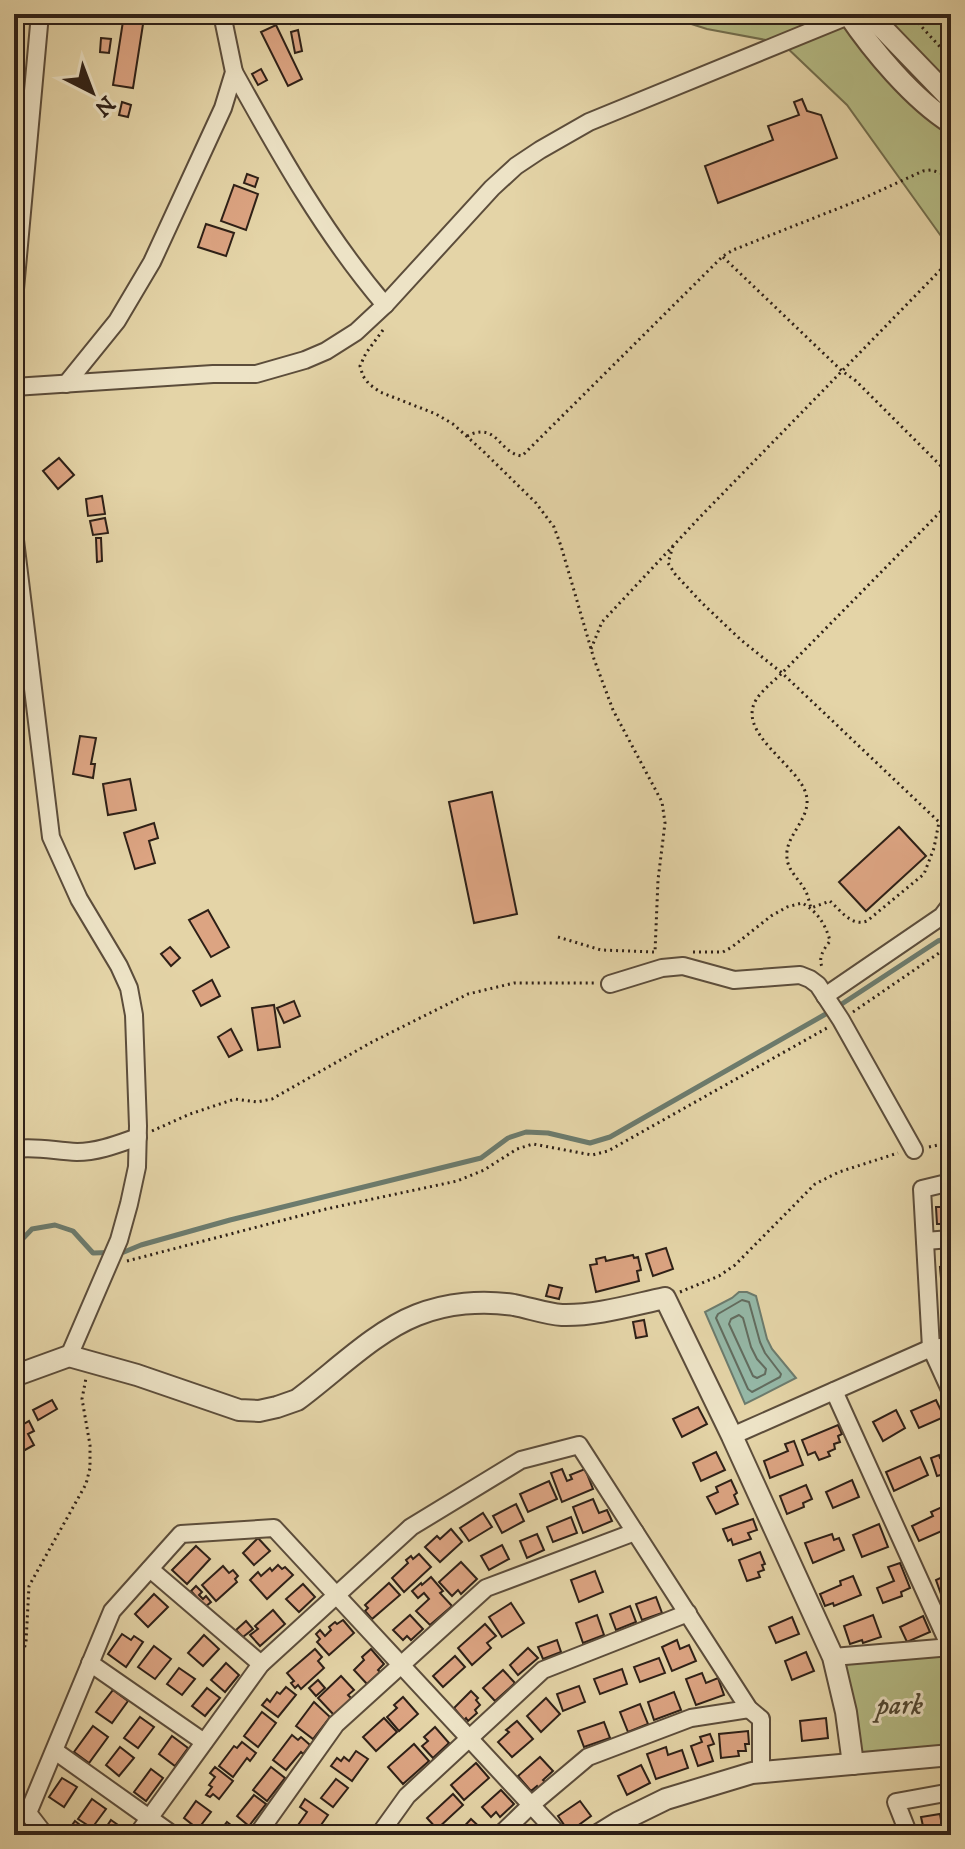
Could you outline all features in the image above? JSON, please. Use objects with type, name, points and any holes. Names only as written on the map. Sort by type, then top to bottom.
[{"type":"street","points":[[14,300],[40,14]]},
{"type":"street","points":[[222,14],[234,72],[318,214],[385,305]]},
{"type":"street","points":[[14,387],[256,374],[326,351],[356,332],[385,305],[492,188],[540,150],[589,122],[848,15],[880,56],[933,112],[951,123]]},
{"type":"street","points":[[877,16],[951,99]]},
{"type":"street","points":[[66,384],[117,321],[152,262],[223,108],[234,72]]},
{"type":"street","points":[[14,532],[51,837],[79,899],[119,966],[129,988],[134,1015],[137,1167],[119,1240],[69,1356]]},
{"type":"street","points":[[830,993],[942,916],[951,904]]},
{"type":"street","points":[[610,984],[662,968],[683,966],[734,980],[800,975],[810,979],[830,993],[841,1020],[914,1150]]},
{"type":"street","points":[[17,1146],[76,1152],[138,1137]]},
{"type":"street","points":[[951,1182],[922,1189],[931,1348],[951,1392]]},
{"type":"street","points":[[925,1241],[951,1239]]},
{"type":"street","points":[[14,1376],[69,1356],[150,1379],[239,1410],[259,1411],[297,1400],[400,1322],[438,1308],[493,1303],[560,1315],[665,1298],[833,1657],[846,1712],[853,1764]]},
{"type":"street","points":[[732,1436],[931,1348],[951,1346]]},
{"type":"street","points":[[833,1657],[951,1647],[834,1391]]},
{"type":"street","points":[[137,1835],[261,1664],[335,1594],[411,1527],[521,1460],[579,1445],[749,1709],[761,1719],[761,1772]]},
{"type":"street","points":[[45,1835],[28,1813],[112,1611],[181,1534],[274,1528],[559,1835]]},
{"type":"street","points":[[257,1835],[336,1724],[486,1588],[635,1532]]},
{"type":"street","points":[[150,1569],[261,1664]]},
{"type":"street","points":[[379,1835],[407,1796],[543,1670],[688,1613]]},
{"type":"street","points":[[90,1663],[204,1742]]},
{"type":"street","points":[[500,1835],[588,1757],[691,1718],[749,1709]]},
{"type":"street","points":[[55,1751],[173,1835]]},
{"type":"street","points":[[598,1835],[666,1799],[761,1772],[951,1755]]},
{"type":"street","points":[[909,1835],[896,1802],[951,1792]]},
{"type":"path","points":[[910,14],[951,59]]},
{"type":"path","points":[[467,436],[485,431],[512,454],[522,456],[723,256],[923,171],[951,176]]},
{"type":"path","points":[[723,256],[951,476]]},
{"type":"path","points":[[591,649],[602,622],[951,259]]},
{"type":"path","points":[[383,329],[360,366],[369,384],[380,392],[453,424],[536,503],[554,527],[613,710],[662,802],[665,823],[658,880],[655,952]]},
{"type":"path","points":[[830,993],[820,964],[822,952],[830,941],[827,930],[811,908],[807,891],[789,868],[786,856],[788,844],[807,804],[806,794],[801,783],[759,734],[753,721],[753,706],[756,699],[951,501]]},
{"type":"path","points":[[673,546],[668,563],[675,574],[741,640],[782,673],[939,822],[934,848],[924,874],[867,921],[860,924],[852,921],[830,901],[811,908],[802,903],[771,916],[723,952],[694,952]]},
{"type":"path","points":[[558,937],[601,950],[665,951]]},
{"type":"path","points":[[106,1268],[326,1209],[457,1181],[484,1170],[517,1149],[533,1144],[592,1155],[608,1151],[841,1020],[939,953],[951,950]]},
{"type":"path","points":[[138,1137],[190,1114],[235,1099],[257,1102],[272,1099],[372,1042],[468,994],[514,983],[610,984]]},
{"type":"path","points":[[665,1298],[719,1276],[735,1265],[815,1184],[839,1172],[903,1151],[951,1142]]},
{"type":"path","points":[[14,1675],[26,1642],[29,1586],[86,1484],[90,1445],[82,1399],[92,1363]]},
{"type":"green space","points":[[660,14],[951,14],[951,250],[847,105],[782,43],[707,29]]},
{"type":"green space","name":"park","points":[[951,1652],[951,1746],[861,1758],[840,1663]]},
{"type":"water","points":[[739,1292],[756,1296],[767,1339],[796,1378],[745,1404],[705,1312]]},
{"type":"building","points":[[265,14],[294,14],[290,24],[264,17]]},
{"type":"building","points":[[124,15],[144,18],[133,88],[113,85]]},
{"type":"building","points":[[276,25],[302,79],[288,86],[261,32]]},
{"type":"building","points":[[298,30],[302,51],[295,53],[291,32]]},
{"type":"building","points":[[101,38],[111,39],[109,53],[100,52]]},
{"type":"building","points":[[261,69],[267,80],[258,85],[252,74]]},
{"type":"building","points":[[802,99],[807,111],[821,115],[837,158],[718,203],[705,166],[773,140],[768,126],[799,115],[794,102]]},
{"type":"building","points":[[122,102],[131,105],[128,117],[119,115]]},
{"type":"building","points":[[247,174],[258,178],[255,187],[244,183]]},
{"type":"building","points":[[234,185],[258,194],[246,230],[221,221]]},
{"type":"building","points":[[206,224],[234,233],[226,256],[198,247]]},
{"type":"building","points":[[59,458],[74,475],[58,489],[43,471]]},
{"type":"building","points":[[102,496],[105,514],[88,516],[86,499]]},
{"type":"building","points":[[105,518],[108,533],[93,535],[90,521]]},
{"type":"building","points":[[96,538],[101,538],[102,561],[97,562]]},
{"type":"building","points":[[80,736],[96,738],[91,764],[95,764],[93,778],[73,774]]},
{"type":"building","points":[[130,779],[136,810],[108,815],[103,784]]},
{"type":"building","points":[[492,792],[517,914],[474,923],[449,802]]},
{"type":"building","points":[[154,823],[158,838],[149,841],[155,863],[135,869],[124,833]]},
{"type":"building","points":[[899,827],[926,856],[866,911],[839,882]]},
{"type":"building","points":[[208,910],[229,947],[211,957],[189,920]]},
{"type":"building","points":[[170,947],[180,958],[171,966],[161,954]]},
{"type":"building","points":[[212,980],[220,996],[201,1006],[193,991]]},
{"type":"building","points":[[294,1001],[300,1016],[284,1023],[277,1008]]},
{"type":"building","points":[[274,1005],[280,1047],[258,1050],[252,1008]]},
{"type":"building","points":[[231,1029],[242,1050],[229,1057],[218,1037]]},
{"type":"building","points":[[942,1204],[951,1204],[951,1224],[937,1224],[936,1207],[942,1207]]},
{"type":"building","points":[[666,1248],[673,1269],[653,1276],[646,1254]]},
{"type":"building","points":[[633,1255],[634,1258],[638,1257],[641,1270],[637,1271],[639,1281],[596,1292],[590,1265],[597,1264],[596,1259],[605,1257],[606,1261]]},
{"type":"building","points":[[951,1266],[951,1289],[942,1290],[940,1267]]},
{"type":"building","points":[[549,1285],[562,1288],[559,1299],[546,1296]]},
{"type":"building","points":[[944,1313],[951,1313],[951,1331],[946,1331]]},
{"type":"building","points":[[644,1320],[647,1336],[636,1338],[633,1322]]},
{"type":"building","points":[[52,1400],[57,1409],[38,1420],[33,1410]]},
{"type":"building","points":[[936,1400],[944,1417],[919,1428],[911,1411]]},
{"type":"building","points":[[698,1407],[707,1424],[682,1437],[673,1419]]},
{"type":"building","points":[[896,1410],[905,1428],[883,1441],[873,1422]]},
{"type":"building","points":[[29,1421],[34,1431],[28,1434],[34,1445],[14,1456],[14,1430]]},
{"type":"building","points":[[838,1425],[842,1434],[838,1436],[840,1442],[828,1452],[830,1456],[819,1460],[815,1452],[808,1455],[802,1440]]},
{"type":"building","points":[[794,1441],[803,1465],[770,1478],[764,1461],[788,1451],[785,1444]]},
{"type":"building","points":[[716,1452],[725,1470],[701,1481],[693,1463]]},
{"type":"building","points":[[939,1455],[940,1458],[951,1455],[951,1472],[937,1476],[931,1458]]},
{"type":"building","points":[[920,1457],[928,1475],[894,1491],[886,1472]]},
{"type":"building","points":[[562,1469],[567,1481],[572,1479],[570,1475],[585,1469],[593,1489],[562,1502],[551,1473]]},
{"type":"building","points":[[731,1480],[738,1504],[716,1514],[707,1497],[718,1492],[716,1487]]},
{"type":"building","points":[[852,1480],[859,1497],[833,1508],[826,1492]]},
{"type":"building","points":[[549,1481],[557,1499],[528,1512],[520,1494]]},
{"type":"building","points":[[806,1485],[812,1499],[803,1503],[804,1507],[787,1514],[780,1496]]},
{"type":"building","points":[[593,1499],[599,1513],[607,1510],[612,1521],[583,1533],[573,1507]]},
{"type":"building","points":[[516,1504],[524,1521],[502,1533],[493,1516]]},
{"type":"building","points":[[942,1507],[951,1527],[919,1541],[912,1526],[933,1516],[931,1512]]},
{"type":"building","points":[[483,1513],[492,1527],[469,1541],[460,1528]]},
{"type":"building","points":[[571,1517],[577,1533],[553,1542],[547,1527]]},
{"type":"building","points":[[753,1519],[757,1530],[748,1533],[751,1539],[733,1545],[731,1539],[728,1541],[723,1529]]},
{"type":"building","points":[[879,1524],[888,1547],[862,1557],[853,1535]]},
{"type":"building","points":[[451,1529],[462,1542],[440,1562],[425,1547]]},
{"type":"building","points":[[537,1534],[544,1550],[527,1558],[520,1541]]},
{"type":"building","points":[[832,1534],[834,1540],[839,1538],[844,1550],[813,1563],[805,1543]]},
{"type":"building","points":[[258,1538],[270,1551],[254,1565],[243,1553]]},
{"type":"building","points":[[502,1545],[509,1559],[489,1570],[481,1556]]},
{"type":"building","points":[[196,1546],[210,1559],[187,1584],[172,1570]]},
{"type":"building","points":[[760,1552],[764,1570],[758,1572],[760,1577],[747,1581],[739,1560]]},
{"type":"building","points":[[419,1554],[431,1567],[404,1592],[392,1578],[408,1563],[406,1560]]},
{"type":"building","points":[[461,1562],[477,1579],[461,1594],[458,1590],[452,1596],[439,1582]]},
{"type":"building","points":[[900,1563],[910,1588],[901,1592],[902,1596],[883,1603],[877,1588],[894,1581],[888,1567]]},
{"type":"building","points":[[278,1565],[293,1575],[267,1599],[250,1580],[258,1572],[261,1576]]},
{"type":"building","points":[[223,1566],[229,1573],[233,1570],[238,1576],[235,1579],[237,1582],[216,1601],[202,1585]]},
{"type":"building","points":[[595,1571],[603,1592],[579,1602],[571,1580]]},
{"type":"building","points":[[951,1573],[951,1594],[942,1597],[936,1580]]},
{"type":"building","points":[[853,1576],[861,1595],[834,1606],[833,1603],[825,1606],[820,1594]]},
{"type":"building","points":[[431,1577],[452,1606],[430,1625],[416,1611],[429,1599],[424,1593],[418,1598],[412,1591]]},
{"type":"building","points":[[389,1583],[400,1595],[372,1619],[365,1611],[368,1608],[365,1605]]},
{"type":"building","points":[[303,1584],[315,1597],[299,1612],[286,1599]]},
{"type":"building","points":[[196,1586],[202,1592],[199,1595],[203,1599],[206,1596],[211,1602],[205,1607],[191,1591]]},
{"type":"building","points":[[154,1594],[168,1607],[148,1627],[135,1614]]},
{"type":"building","points":[[656,1597],[662,1613],[642,1620],[636,1604]]},
{"type":"building","points":[[511,1603],[524,1623],[502,1637],[489,1617]]},
{"type":"building","points":[[630,1606],[636,1622],[616,1630],[610,1614]]},
{"type":"building","points":[[273,1610],[285,1624],[260,1646],[250,1635],[258,1629],[255,1626]]},
{"type":"building","points":[[410,1615],[423,1629],[411,1640],[407,1636],[403,1640],[393,1630]]},
{"type":"building","points":[[597,1615],[604,1635],[583,1643],[576,1623]]},
{"type":"building","points":[[873,1615],[881,1637],[850,1644],[844,1626]]},
{"type":"building","points":[[923,1616],[930,1632],[907,1642],[900,1627]]},
{"type":"building","points":[[792,1617],[799,1634],[776,1643],[769,1627]]},
{"type":"building","points":[[343,1620],[354,1633],[329,1655],[317,1642],[320,1639],[316,1634],[320,1630],[325,1636],[331,1630],[329,1627]]},
{"type":"building","points":[[246,1621],[253,1629],[243,1637],[236,1630]]},
{"type":"building","points":[[485,1624],[496,1636],[487,1643],[491,1648],[472,1665],[458,1648]]},
{"type":"building","points":[[122,1634],[131,1640],[134,1636],[143,1642],[126,1667],[108,1654]]},
{"type":"building","points":[[204,1635],[219,1649],[203,1666],[188,1653]]},
{"type":"building","points":[[557,1640],[561,1652],[543,1659],[538,1647]]},
{"type":"building","points":[[677,1640],[680,1649],[689,1645],[696,1661],[672,1671],[662,1647]]},
{"type":"building","points":[[154,1646],[171,1659],[155,1679],[138,1667]]},
{"type":"building","points":[[528,1648],[538,1658],[518,1675],[510,1665]]},
{"type":"building","points":[[315,1649],[322,1657],[318,1661],[324,1668],[301,1689],[298,1685],[295,1688],[291,1683],[294,1681],[287,1673]]},
{"type":"building","points":[[371,1649],[384,1664],[367,1684],[354,1670]]},
{"type":"building","points":[[806,1652],[814,1671],[792,1680],[785,1661]]},
{"type":"building","points":[[455,1656],[465,1667],[443,1687],[433,1676]]},
{"type":"building","points":[[659,1658],[665,1673],[640,1682],[634,1667]]},
{"type":"building","points":[[226,1663],[239,1675],[225,1692],[211,1680]]},
{"type":"building","points":[[179,1668],[195,1679],[182,1695],[167,1684]]},
{"type":"building","points":[[622,1669],[627,1684],[600,1694],[594,1679]]},
{"type":"building","points":[[503,1670],[515,1683],[495,1701],[483,1688]]},
{"type":"building","points":[[702,1673],[706,1683],[718,1678],[724,1695],[696,1705],[686,1679]]},
{"type":"building","points":[[341,1676],[354,1690],[348,1695],[352,1699],[334,1715],[318,1698]]},
{"type":"building","points":[[318,1680],[325,1688],[316,1696],[309,1688]]},
{"type":"building","points":[[579,1686],[585,1702],[563,1711],[557,1694]]},
{"type":"building","points":[[286,1687],[296,1695],[278,1717],[262,1705]]},
{"type":"building","points":[[207,1688],[220,1698],[205,1716],[192,1706]]},
{"type":"building","points":[[113,1690],[128,1701],[112,1723],[96,1712]]},
{"type":"building","points":[[471,1691],[480,1705],[468,1721],[454,1708]]},
{"type":"building","points":[[674,1692],[681,1710],[654,1720],[648,1702]]},
{"type":"building","points":[[403,1697],[418,1714],[399,1731],[387,1717]]},
{"type":"building","points":[[546,1698],[560,1714],[541,1732],[527,1716]]},
{"type":"building","points":[[314,1702],[330,1717],[313,1739],[296,1726]]},
{"type":"building","points":[[640,1704],[648,1724],[628,1732],[620,1712]]},
{"type":"building","points":[[262,1712],[276,1723],[258,1747],[244,1736]]},
{"type":"building","points":[[140,1717],[154,1727],[138,1748],[124,1738]]},
{"type":"building","points":[[384,1718],[397,1732],[376,1751],[363,1737]]},
{"type":"building","points":[[826,1718],[828,1738],[802,1741],[800,1721]]},
{"type":"building","points":[[517,1721],[533,1739],[512,1757],[498,1742]]},
{"type":"building","points":[[604,1722],[610,1738],[584,1747],[578,1731]]},
{"type":"building","points":[[93,1726],[108,1737],[89,1763],[74,1752]]},
{"type":"building","points":[[435,1727],[449,1743],[433,1758],[422,1746],[428,1741],[424,1737]]},
{"type":"building","points":[[748,1731],[746,1751],[738,1751],[739,1756],[721,1758],[719,1734]]},
{"type":"building","points":[[710,1734],[714,1744],[708,1746],[713,1761],[698,1766],[691,1746],[702,1742],[700,1737]]},
{"type":"building","points":[[292,1735],[298,1740],[301,1737],[310,1745],[286,1770],[273,1760]]},
{"type":"building","points":[[172,1736],[188,1748],[175,1766],[159,1754]]},
{"type":"building","points":[[242,1742],[256,1753],[250,1761],[247,1758],[233,1777],[219,1766],[234,1746],[237,1748]]},
{"type":"building","points":[[414,1744],[429,1761],[403,1784],[388,1767]]},
{"type":"building","points":[[120,1747],[134,1758],[119,1776],[106,1765]]},
{"type":"building","points":[[666,1747],[668,1755],[682,1750],[688,1768],[656,1779],[647,1754]]},
{"type":"building","points":[[356,1751],[368,1759],[352,1781],[331,1766],[337,1758],[341,1761],[344,1757],[349,1761]]},
{"type":"building","points":[[540,1757],[553,1771],[543,1780],[546,1783],[531,1791],[518,1776]]},
{"type":"building","points":[[476,1763],[489,1778],[464,1800],[451,1785]]},
{"type":"building","points":[[641,1765],[650,1783],[627,1795],[618,1776]]},
{"type":"building","points":[[215,1767],[233,1781],[219,1799],[213,1794],[210,1797],[206,1795],[212,1787],[209,1785],[215,1777],[210,1773]]},
{"type":"building","points":[[271,1767],[285,1778],[267,1801],[253,1790]]},
{"type":"building","points":[[151,1769],[163,1778],[146,1801],[134,1792]]},
{"type":"building","points":[[62,1778],[77,1787],[64,1807],[49,1797]]},
{"type":"building","points":[[336,1779],[348,1788],[333,1807],[321,1798]]},
{"type":"building","points":[[501,1790],[514,1804],[500,1817],[496,1812],[491,1817],[482,1807]]},
{"type":"building","points":[[453,1794],[463,1805],[437,1829],[427,1818]]},
{"type":"building","points":[[254,1795],[266,1804],[249,1826],[237,1816]]},
{"type":"building","points":[[92,1799],[106,1809],[92,1828],[78,1819]]},
{"type":"building","points":[[305,1799],[328,1815],[314,1835],[305,1835],[296,1828],[307,1812],[300,1807]]},
{"type":"building","points":[[196,1801],[211,1812],[198,1829],[184,1818]]},
{"type":"building","points":[[580,1801],[591,1816],[569,1832],[558,1816]]},
{"type":"building","points":[[940,1814],[943,1832],[925,1835],[921,1817]]},
{"type":"building","points":[[471,1819],[486,1833],[484,1835],[458,1833]]},
{"type":"building","points":[[111,1820],[128,1832],[126,1835],[101,1835]]},
{"type":"building","points":[[75,1821],[89,1832],[87,1835],[65,1835]]},
{"type":"building","points":[[227,1822],[244,1835],[217,1835]]},
{"type":"waterway","points":[[14,1248],[32,1229],[55,1225],[73,1231],[93,1253],[124,1252],[230,1220],[481,1158],[508,1138],[526,1132],[548,1133],[590,1143],[610,1137],[831,1011],[938,941],[951,937]]}]
